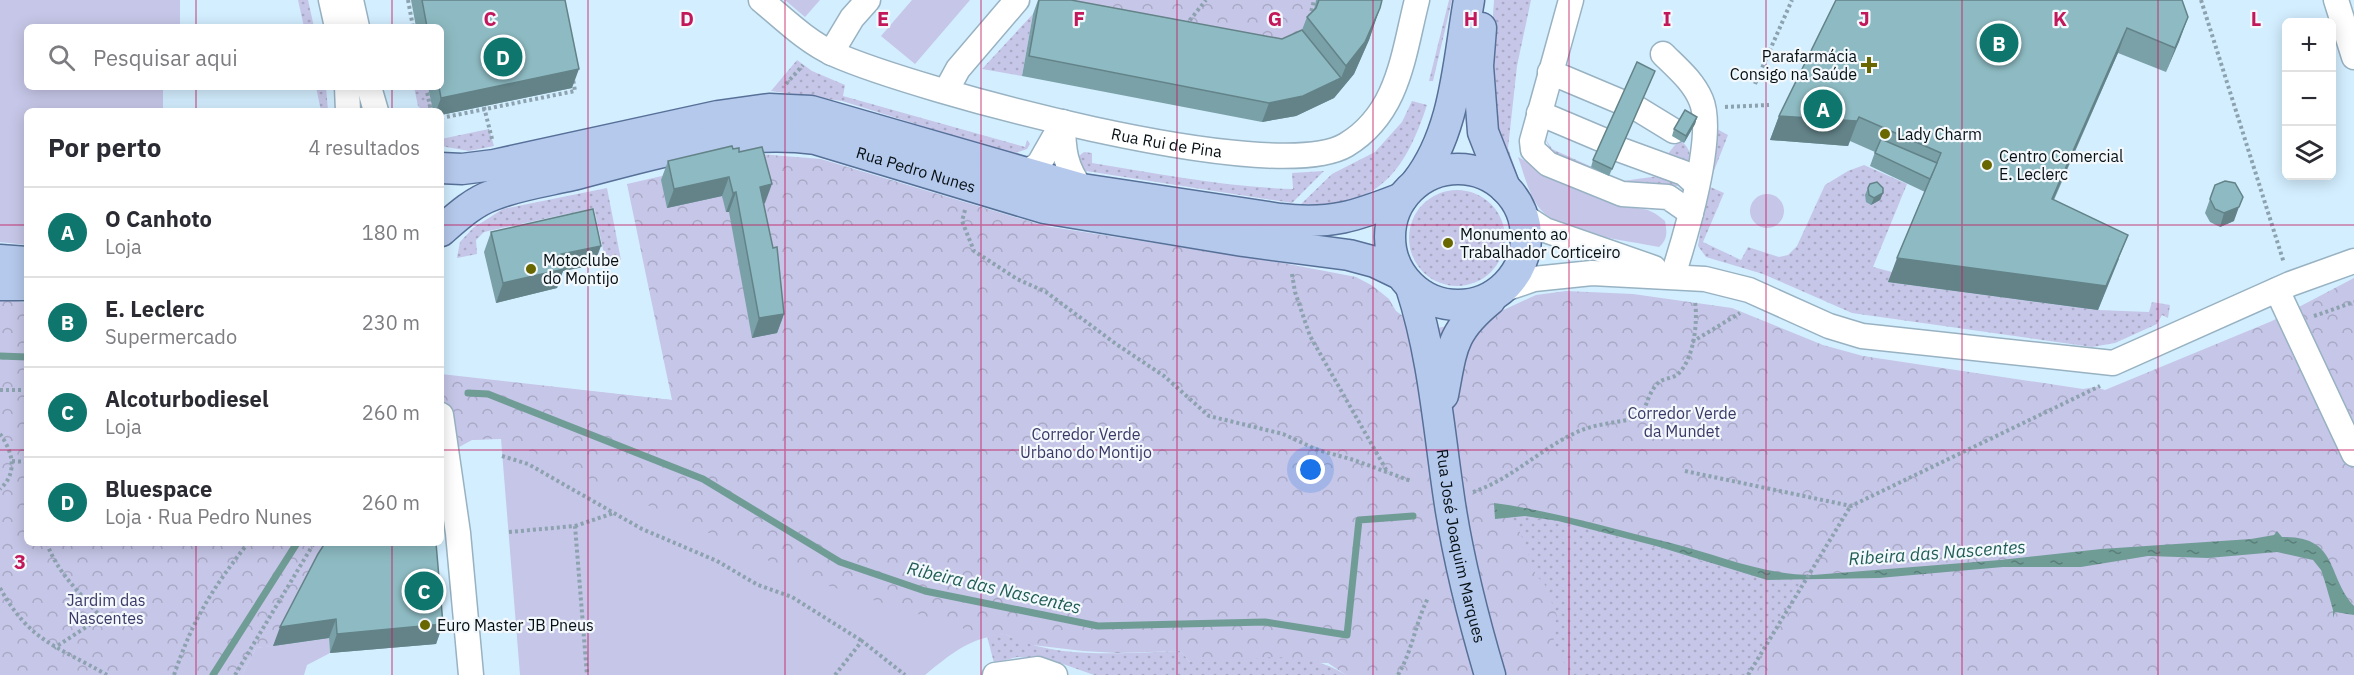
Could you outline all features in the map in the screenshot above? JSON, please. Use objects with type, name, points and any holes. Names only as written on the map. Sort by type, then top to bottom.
[{"type":"main road","points":[[1409,190],[1433,173],[1452,169],[1471,170],[1489,177],[1505,188],[1516,200],[1527,235],[1524,256],[1516,275],[1500,292],[1481,302],[1462,306],[1444,305],[1426,298],[1406,281],[1392,256],[1390,236],[1393,216],[1409,190],[1432,162],[1446,129],[1469,0]]},
{"type":"main road","points":[[1484,0],[1478,66],[1483,132],[1505,188]]},
{"type":"main road","name":"Rua Pedro Nunes","points":[[444,168],[462,169],[494,165],[718,116],[769,109],[811,111],[1082,189],[1300,221],[1349,218],[1409,190]]},
{"type":"main road","name":"Rua Pedro Nunes","points":[[444,228],[466,210],[493,195],[627,161],[747,136],[783,135],[815,140],[1044,208],[1243,241],[1349,255],[1375,262],[1406,281]]},
{"type":"main road","points":[[0,260],[24,262]]},
{"type":"main road","name":"Rua José Joaquim Marques","points":[[1406,281],[1423,323],[1440,414],[1457,547],[1490,675]]},
{"type":"main road","points":[[0,285],[24,285]]},
{"type":"main road","name":"Rua José Joaquim Marques","points":[[1440,414],[1452,348],[1458,332],[1467,319],[1500,292]]},
{"type":"street","points":[[331,0],[336,24]]},
{"type":"street","points":[[351,0],[356,24]]},
{"type":"street","name":"Rua Rui de Pina","points":[[761,0],[831,53],[863,66],[946,91],[1063,122],[1145,140],[1247,153],[1305,154],[1337,148],[1364,132],[1380,116],[1394,92],[1417,0]]},
{"type":"street","points":[[831,53],[852,18],[868,0]]},
{"type":"street","points":[[946,91],[958,69],[1017,0]]},
{"type":"street","points":[[1571,0],[1539,112],[1532,141],[1533,150],[1548,164],[1622,194],[1668,197],[1691,213]]},
{"type":"street","points":[[2336,0],[2352,44]]},
{"type":"street","points":[[1663,54],[1692,84],[1701,101],[1705,121],[1688,140]]},
{"type":"street","points":[[1550,72],[1629,105],[1688,140],[1696,184],[1691,213],[1673,275]]},
{"type":"street","points":[[347,90],[348,108]]},
{"type":"street","points":[[370,90],[374,108]]},
{"type":"street","points":[[1539,112],[1612,145],[1684,173],[1696,184]]},
{"type":"street","points":[[1024,174],[1039,164],[1063,122]]},
{"type":"street","points":[[1063,122],[1065,160],[1071,175],[1082,189]]},
{"type":"street","points":[[1522,215],[1545,230],[1673,275]]},
{"type":"street","points":[[1500,292],[1534,279],[1556,276],[1592,273],[1673,275],[1705,279],[1749,290],[1829,326],[1862,336],[2113,363],[2284,287],[2354,261]]},
{"type":"street","points":[[2284,287],[2293,321],[2354,453]]},
{"type":"street","points":[[444,436],[458,533],[471,675]]},
{"type":"street","points":[[995,675],[1038,669],[1055,675]]},
{"type":"path","points":[[408,0],[412,24]]},
{"type":"path","points":[[1185,26],[1206,0]]},
{"type":"path","points":[[1308,22],[1314,0]]},
{"type":"path","points":[[1755,84],[1792,0]]},
{"type":"path","points":[[2201,0],[2284,287]]},
{"type":"path","points":[[779,92],[803,65]]},
{"type":"path","points":[[444,117],[575,91],[570,68]]},
{"type":"path","points":[[427,90],[430,108]]},
{"type":"path","points":[[484,108],[494,146]]},
{"type":"path","points":[[966,204],[962,221],[974,250],[1017,279],[1046,292],[1164,376],[1209,416],[1249,424],[1411,481]]},
{"type":"path","points":[[1291,265],[1295,291],[1310,336],[1389,474]]},
{"type":"path","points":[[1473,492],[1511,474],[1531,458],[1578,432],[1594,426],[1640,417],[1646,408],[1650,393],[1659,381],[1677,375],[1691,350],[1695,302]]},
{"type":"path","points":[[2293,321],[2354,302]]},
{"type":"path","points":[[1692,342],[1741,312]]},
{"type":"path","points":[[1748,675],[1816,559],[1851,507],[2113,381],[2113,363]]},
{"type":"path","points":[[0,390],[24,390]]},
{"type":"path","points":[[0,434],[9,448],[12,460],[11,475],[0,489]]},
{"type":"path","points":[[502,456],[528,464],[642,529],[717,561],[758,585],[792,597],[862,641],[905,675]]},
{"type":"path","points":[[12,460],[24,462]]},
{"type":"path","points":[[1685,471],[1851,507]]},
{"type":"path","points":[[509,532],[575,526],[615,513]]},
{"type":"path","points":[[575,526],[587,675]]},
{"type":"path","points":[[48,546],[64,574],[99,615],[94,622],[54,648]]},
{"type":"path","points":[[174,675],[190,627],[226,569],[245,546]]},
{"type":"path","points":[[235,675],[312,546]]},
{"type":"path","points":[[0,588],[17,616],[35,634],[54,648],[107,675]]},
{"type":"path","points":[[1398,675],[1413,648],[1417,621],[1428,598]]},
{"type":"path","points":[[835,675],[862,641]]},
{"type":"green space","points":[[0,0],[180,0],[180,24],[24,24],[24,90],[163,90],[163,108],[24,108],[24,245],[0,242]]},
{"type":"green space","points":[[298,0],[308,0],[313,24],[303,24]]},
{"type":"green space","points":[[785,0],[820,0],[805,17]]},
{"type":"green space","points":[[912,0],[970,0],[915,64],[881,36]]},
{"type":"green space","points":[[1061,0],[1316,0],[1310,24],[1295,49]]},
{"type":"green space","points":[[1449,0],[1452,0],[1433,81],[1429,81]]},
{"type":"green space","points":[[1494,0],[1531,0],[1517,66],[1508,148],[1527,202],[1501,161],[1489,75]]},
{"type":"green space","points":[[1033,14],[1022,76],[982,69]]},
{"type":"green space","points":[[797,60],[812,71],[845,85],[843,96],[1025,147],[1027,140],[1030,144],[1027,149],[1012,154],[842,101],[771,91]]},
{"type":"green space","points":[[317,90],[326,90],[328,108],[320,108]]},
{"type":"green space","points":[[415,90],[429,90],[432,108],[418,106]]},
{"type":"green space","points":[[1412,101],[1427,105],[1409,150],[1384,182],[1368,193],[1350,200],[1327,204],[1301,204],[1332,174],[1375,152],[1402,122]]},
{"type":"green space","points":[[489,129],[494,146],[469,151],[444,147],[444,138]]},
{"type":"green space","points":[[1717,129],[1728,135],[1708,186],[1724,193],[1703,242],[1741,260],[1748,247],[1779,257],[1788,255],[1797,246],[1825,185],[1848,171],[1864,165],[1907,184],[1873,267],[1892,272],[1888,282],[2098,310],[2149,312],[2152,302],[2170,305],[2168,318],[2162,315],[2157,324],[2115,343],[2092,347],[1852,313],[1763,274],[1706,257],[1698,246]]},
{"type":"green space","points":[[1545,138],[1552,149],[1623,181],[1659,176],[1676,182],[1678,186],[1638,189],[1559,157],[1551,151]]},
{"type":"green space","points":[[1679,140],[1689,150],[1690,165],[1667,155]]},
{"type":"green space","points":[[1084,152],[1092,153],[1092,163],[1268,188],[1293,189],[1292,173],[1324,171],[1292,203],[1086,171],[1080,165],[1079,156]]},
{"type":"green space","name":"Corredor Verde Urbano do Montijo","points":[[758,154],[821,159],[1045,226],[1283,263],[1356,277],[1373,286],[1389,299],[1396,311],[1410,321],[1437,328],[1484,319],[1536,295],[1566,291],[1633,294],[1732,308],[1823,345],[1863,356],[2083,389],[2101,386],[2098,388],[2105,390],[2272,321],[2354,278],[2354,675],[1346,675],[1328,663],[1190,662],[1180,651],[1117,653],[1083,651],[1024,644],[1005,634],[987,636],[813,581],[501,438],[472,440],[444,455],[444,374],[672,400],[627,184]]},
{"type":"green space","points":[[1518,157],[1606,199],[1658,215],[1665,221],[1664,241],[1659,247],[1613,239],[1579,231],[1551,218],[1540,209],[1533,197]]},
{"type":"green space","points":[[607,188],[621,260],[606,263],[594,208],[484,232],[476,240],[477,254],[457,258],[460,242],[473,228],[503,209]]},
{"type":"green space","points":[[1457,190],[1475,194],[1491,204],[1501,220],[1505,238],[1501,256],[1491,272],[1475,282],[1457,286],[1439,282],[1423,272],[1413,256],[1409,238],[1413,220],[1423,204],[1439,194]]},
{"type":"green space","points":[[1767,194],[1779,199],[1784,211],[1779,223],[1767,228],[1755,223],[1750,211],[1755,199]]},
{"type":"green space","name":"Jardim das Nascentes","points":[[0,298],[24,302],[24,546],[330,546],[311,573],[273,646],[256,648],[242,675],[0,675]]},
{"type":"green space","points":[[467,378],[672,400],[1005,634],[971,643],[953,653],[925,675],[520,675],[501,439],[472,440]]},
{"type":"green space","points":[[1525,516],[1595,530],[1767,580],[1808,579],[1752,675],[1572,675],[1557,652],[1552,633],[1557,616],[1545,585],[1536,575],[1520,532],[1505,518]]},
{"type":"green space","points":[[1005,634],[1045,648],[1068,651],[1114,653],[1180,651],[1190,662],[1271,657],[1309,660],[1346,675],[1094,675],[1049,659],[1017,657],[994,663],[987,636]]},
{"type":"green space","points":[[329,638],[330,653],[307,665],[304,675],[242,675],[256,648]]},
{"type":"water","points":[[1494,503],[1583,521],[1776,572],[1813,575],[2000,560],[2101,549],[2251,539],[2274,535],[2277,531],[2282,537],[2300,538],[2313,543],[2322,550],[2345,594],[2354,606],[2354,615],[2335,612],[2333,618],[2333,610],[2321,570],[2313,560],[2277,552],[2208,558],[2148,556],[2081,567],[2003,567],[1879,578],[1767,580],[1656,546],[1558,521],[1525,516],[1495,519]]},
{"type":"building","points":[[422,0],[565,0],[579,69],[441,98],[440,90],[444,90],[444,24],[426,24]]},
{"type":"building","points":[[1039,0],[1071,0],[1282,39],[1302,30],[1341,78],[1303,96],[1269,103],[1029,56]]},
{"type":"building","points":[[1319,0],[1382,0],[1365,42],[1346,66],[1307,17],[1316,8]]},
{"type":"building","name":"Centro Comercial E. Leclerc","points":[[1836,0],[2182,0],[2188,17],[2175,48],[2127,28],[2052,199],[2128,235],[2106,286],[1897,258],[1941,153],[1859,117],[1857,121],[1779,116]]},
{"type":"building","points":[[1637,62],[1655,71],[1612,169],[1593,160]]},
{"type":"building","points":[[1685,110],[1697,117],[1686,136],[1674,129]]},
{"type":"building","points":[[1881,139],[1937,163],[1930,179],[1875,153]]},
{"type":"building","points":[[732,146],[733,149],[739,148],[739,152],[762,147],[772,184],[760,187],[773,248],[777,247],[784,314],[759,318],[736,192],[733,193],[729,177],[674,189],[668,161]]},
{"type":"building","points":[[2225,181],[2235,183],[2243,197],[2239,207],[2224,213],[2215,209],[2210,199],[2215,185]]},
{"type":"building","points":[[1877,182],[1883,188],[1883,193],[1874,198],[1869,195],[1868,188],[1870,184]]},
{"type":"building","points":[[593,209],[601,246],[561,254],[564,269],[503,283],[491,232]]},
{"type":"building","points":[[323,546],[436,546],[443,624],[337,634],[336,619],[280,627]]},
{"type":"waterway","name":"Ribeira das Nascentes","points":[[0,356],[24,357]]},
{"type":"waterway","name":"Ribeira das Nascentes","points":[[468,393],[488,394],[703,479],[840,562],[925,591],[1098,626],[1265,622],[1347,635],[1359,520],[1413,516]]},
{"type":"waterway","points":[[213,675],[295,546]]},
{"type":"place","name":"E. Leclerc","points":[[1999,43]]},
{"type":"place","name":"Bluespace","points":[[503,57]]},
{"type":"place","name":"Parafarmácia Consigo na Saúde","points":[[1869,65]]},
{"type":"place","name":"O Canhoto","points":[[1823,109]]},
{"type":"place","name":"Lady Charm","points":[[1885,134]]},
{"type":"place","name":"Centro Comercial E. Leclerc","points":[[1987,165]]},
{"type":"place","name":"Monumento ao Trabalhador Corticeiro","points":[[1448,243]]},
{"type":"place","name":"Motoclube do Montijo","points":[[531,269]]},
{"type":"place","name":"Alcoturbodiesel","points":[[424,591]]},
{"type":"place","name":"Euro Master JB Pneus","points":[[425,625]]},
{"type":"park label","name":"Corredor Verde da Mundet","points":[[1682,422]]}]
